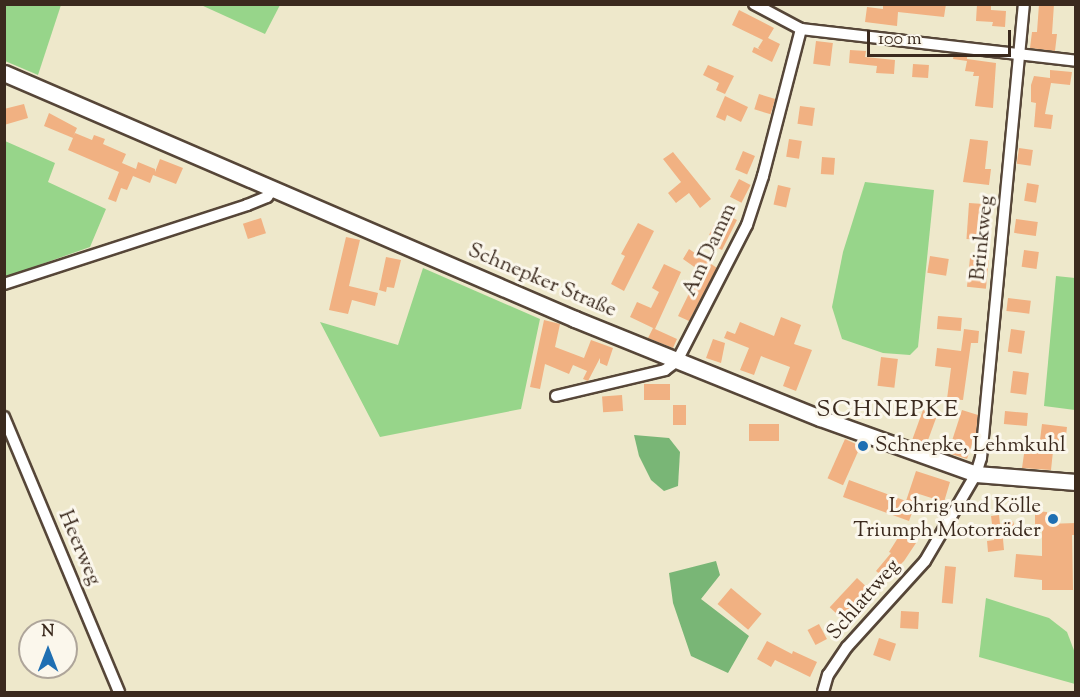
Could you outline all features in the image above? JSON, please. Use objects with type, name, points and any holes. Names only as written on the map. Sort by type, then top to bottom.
[{"type":"main road","name":"Schnepker Straße","points":[[4,73],[676,361],[820,418],[976,474],[1076,482]]},
{"type":"street","points":[[754,4],[801,28],[1076,61]]},
{"type":"street","name":"Brinkweg","points":[[976,474],[981,458],[1024,4]]},
{"type":"street","name":"Am Damm","points":[[676,361],[747,225],[763,176],[801,28]]},
{"type":"street","points":[[4,284],[247,205],[267,197],[273,189]]},
{"type":"street","points":[[556,396],[664,370],[676,361]]},
{"type":"street","name":"Heerweg","points":[[4,417],[119,693]]},
{"type":"street","name":"Schlattweg","points":[[823,693],[828,675],[847,647],[925,561],[976,474]]},
{"type":"green space","points":[[5,4],[61,5],[38,75],[5,61]]},
{"type":"green space","points":[[280,4],[265,34],[201,5]]},
{"type":"green space","points":[[5,141],[55,163],[48,182],[106,209],[90,247],[5,277]]},
{"type":"green space","points":[[865,182],[934,190],[918,347],[910,355],[883,353],[842,339],[832,307],[843,252]]},
{"type":"green space","points":[[423,268],[540,319],[521,409],[380,437],[320,322],[398,345]]},
{"type":"green space","points":[[1056,276],[1075,278],[1075,410],[1044,406]]},
{"type":"green space","points":[[634,435],[669,438],[680,452],[678,486],[664,491],[651,480],[639,456]]},
{"type":"green space","points":[[716,561],[720,575],[701,599],[749,636],[728,673],[691,656],[673,603],[669,573]]},
{"type":"green space","points":[[986,598],[1049,618],[1067,632],[1075,653],[1075,684],[979,657]]},
{"type":"building","points":[[883,4],[946,4],[944,17],[898,12],[897,26],[865,22],[867,7],[883,9]]},
{"type":"building","points":[[977,4],[991,4],[991,10],[1006,11],[1005,27],[992,26],[993,22],[976,21]]},
{"type":"building","points":[[1039,4],[1054,4],[1052,34],[1057,34],[1055,51],[1030,48],[1032,32],[1037,32]]},
{"type":"building","points":[[739,10],[774,28],[768,38],[780,44],[772,62],[752,52],[754,47],[761,50],[758,48],[763,40],[732,25]]},
{"type":"building","points":[[816,41],[833,43],[830,66],[813,64]]},
{"type":"building","points":[[850,50],[866,51],[865,57],[895,60],[894,74],[876,73],[877,66],[849,63]]},
{"type":"building","points":[[954,54],[967,56],[967,59],[996,63],[993,108],[975,106],[979,76],[973,76],[974,72],[965,71],[967,61],[953,59]]},
{"type":"building","points":[[913,64],[929,65],[928,78],[912,77]]},
{"type":"building","points":[[708,65],[734,76],[725,94],[716,90],[719,83],[703,75]]},
{"type":"building","points":[[1050,70],[1072,72],[1070,85],[1051,83],[1045,114],[1053,115],[1051,129],[1034,127],[1036,103],[1031,102],[1031,85],[1034,76],[1050,78]]},
{"type":"building","points":[[759,94],[775,99],[771,114],[754,109]]},
{"type":"building","points":[[725,96],[748,107],[741,122],[727,115],[725,121],[716,117]]},
{"type":"building","points":[[24,104],[28,118],[4,125],[4,109]]},
{"type":"building","points":[[800,106],[815,108],[812,126],[797,124]]},
{"type":"building","points":[[49,113],[77,128],[73,137],[75,133],[92,140],[94,135],[105,139],[103,144],[126,154],[122,163],[136,169],[138,162],[155,169],[155,172],[160,159],[183,168],[176,184],[153,175],[150,183],[133,176],[127,190],[121,188],[116,202],[108,199],[119,172],[68,150],[73,138],[44,126]]},
{"type":"building","points":[[789,139],[802,141],[799,159],[786,157]]},
{"type":"building","points":[[970,139],[988,141],[985,169],[991,169],[989,185],[963,182]]},
{"type":"building","points":[[1019,148],[1033,150],[1031,166],[1017,164]]},
{"type":"building","points":[[743,151],[755,156],[747,174],[735,169]]},
{"type":"building","points":[[673,152],[711,199],[700,208],[689,193],[676,203],[668,193],[681,182],[663,159]]},
{"type":"building","points":[[822,157],[835,158],[834,175],[821,174]]},
{"type":"building","points":[[739,179],[751,185],[742,203],[730,197]]},
{"type":"building","points":[[1027,183],[1039,185],[1036,203],[1024,201]]},
{"type":"building","points":[[778,185],[791,188],[786,207],[774,204]]},
{"type":"building","points":[[969,203],[984,204],[981,240],[966,239]]},
{"type":"building","points":[[725,214],[737,220],[722,250],[710,244],[713,237],[709,235],[714,225],[719,227]]},
{"type":"building","points":[[261,218],[266,233],[248,239],[243,224]]},
{"type":"building","points":[[1016,219],[1038,222],[1036,236],[1014,233]]},
{"type":"building","points":[[638,223],[654,231],[624,291],[611,284],[625,256],[621,254]]},
{"type":"building","points":[[346,237],[360,240],[349,286],[378,293],[375,306],[352,300],[348,314],[329,310]]},
{"type":"building","points":[[689,249],[717,268],[689,321],[678,316],[700,271],[683,259]]},
{"type":"building","points":[[1024,250],[1039,252],[1036,269],[1022,267]]},
{"type":"building","points":[[930,256],[949,259],[946,276],[927,273]]},
{"type":"building","points":[[386,257],[401,260],[394,288],[387,287],[386,292],[379,290]]},
{"type":"building","points":[[970,258],[989,260],[986,289],[967,287]]},
{"type":"building","points":[[664,264],[681,272],[655,329],[677,339],[673,348],[648,338],[653,328],[630,317],[637,302],[651,308],[659,292],[652,288]]},
{"type":"building","points":[[1008,298],[1031,301],[1029,314],[1006,311]]},
{"type":"building","points":[[938,316],[962,318],[961,331],[937,329]]},
{"type":"building","points":[[781,317],[801,325],[794,344],[812,350],[796,391],[783,386],[790,367],[761,356],[754,375],[740,370],[749,348],[724,338],[727,331],[735,334],[740,322],[774,336]]},
{"type":"building","points":[[544,320],[560,324],[555,347],[584,358],[591,340],[613,348],[607,366],[600,363],[600,358],[588,381],[583,379],[587,371],[573,365],[569,374],[545,364],[540,389],[530,387]]},
{"type":"building","points":[[964,329],[979,331],[978,343],[971,343],[963,400],[947,399],[951,368],[935,366],[937,348],[961,351]]},
{"type":"building","points":[[1011,329],[1025,331],[1022,354],[1008,352]]},
{"type":"building","points":[[713,339],[725,343],[721,363],[706,358]]},
{"type":"building","points":[[881,357],[898,359],[894,388],[877,386]]},
{"type":"building","points":[[1013,371],[1029,373],[1026,395],[1010,393]]},
{"type":"building","points":[[644,384],[670,384],[670,400],[644,400]]},
{"type":"building","points":[[622,395],[623,411],[603,412],[602,396]]},
{"type":"building","points":[[673,405],[686,405],[686,425],[673,425]]},
{"type":"building","points":[[923,410],[937,415],[926,444],[912,439]]},
{"type":"building","points":[[962,410],[978,415],[976,432],[967,459],[948,453]]},
{"type":"building","points":[[1005,411],[1028,413],[1027,426],[1004,424]]},
{"type":"building","points":[[749,424],[779,424],[779,441],[749,441]]},
{"type":"building","points":[[1042,424],[1067,427],[1065,443],[1054,442],[1051,470],[1022,468],[1025,447],[1039,448]]},
{"type":"building","points":[[845,439],[861,446],[843,485],[828,478]]},
{"type":"building","points":[[916,471],[950,482],[944,502],[919,494],[909,521],[843,497],[849,480],[906,501]]},
{"type":"building","points":[[1035,511],[1047,512],[1047,524],[1076,523],[1076,535],[1072,535],[1073,590],[1042,590],[1042,580],[1014,577],[1016,554],[1042,556],[1042,531],[1035,531]]},
{"type":"building","points":[[999,515],[1000,524],[1013,521],[1017,535],[1003,539],[1004,550],[988,552],[987,541],[994,540],[991,516]]},
{"type":"building","points":[[901,533],[916,543],[904,561],[886,579],[876,571],[891,553],[889,552]]},
{"type":"building","points":[[945,566],[956,567],[953,604],[942,603]]},
{"type":"building","points":[[857,578],[873,593],[846,622],[830,607]]},
{"type":"building","points":[[731,588],[762,614],[748,630],[718,604]]},
{"type":"building","points":[[901,611],[919,612],[918,629],[900,628]]},
{"type":"building","points":[[819,624],[827,639],[816,645],[808,630]]},
{"type":"building","points":[[879,638],[896,644],[890,661],[873,655]]},
{"type":"building","points":[[767,641],[792,654],[793,651],[817,662],[810,677],[775,660],[771,667],[757,659]]},
{"type":"place","name":"Schnepke, Lehmkuhl","points":[[863,446]]},
{"type":"place","name":"Lohrig und Kölle Triumph Motorräder","points":[[1053,519]]},
{"type":"district","name":"SCHNEPKE","points":[[888,411]]}]
